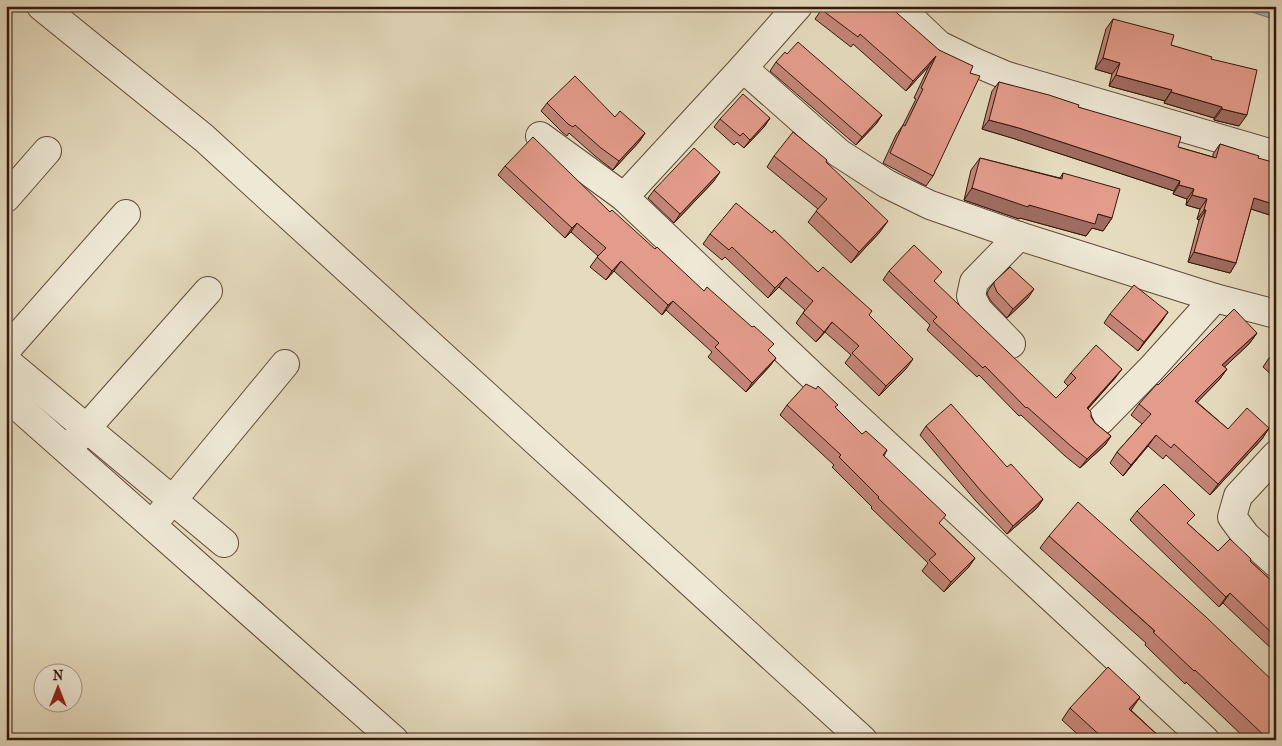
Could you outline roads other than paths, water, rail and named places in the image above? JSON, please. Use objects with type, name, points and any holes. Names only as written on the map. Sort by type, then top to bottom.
[{"type":"street","points":[[41,6],[204,138],[863,740]]},
{"type":"street","points":[[624,197],[798,6]]},
{"type":"street","points":[[898,6],[939,45],[1007,76],[1276,155]]},
{"type":"street","points":[[743,68],[839,153],[888,184],[930,204],[1019,236],[1215,298],[1276,314]]},
{"type":"street","points":[[540,136],[624,197],[821,384],[1205,740]]},
{"type":"street","points":[[6,198],[47,152]]},
{"type":"street","points":[[6,350],[126,214]]},
{"type":"street","points":[[1012,344],[978,310],[971,296],[974,282],[1019,236]]},
{"type":"street","points":[[67,450],[208,291]]},
{"type":"street","points":[[1100,422],[1215,298]]},
{"type":"street","points":[[6,361],[224,543]]},
{"type":"street","points":[[152,525],[285,364]]},
{"type":"street","points":[[6,396],[394,740]]},
{"type":"street","points":[[1276,455],[1238,496],[1232,517],[1246,536],[1276,563]]},
{"type":"water","points":[[1234,6],[1276,6],[1276,20]]}]
